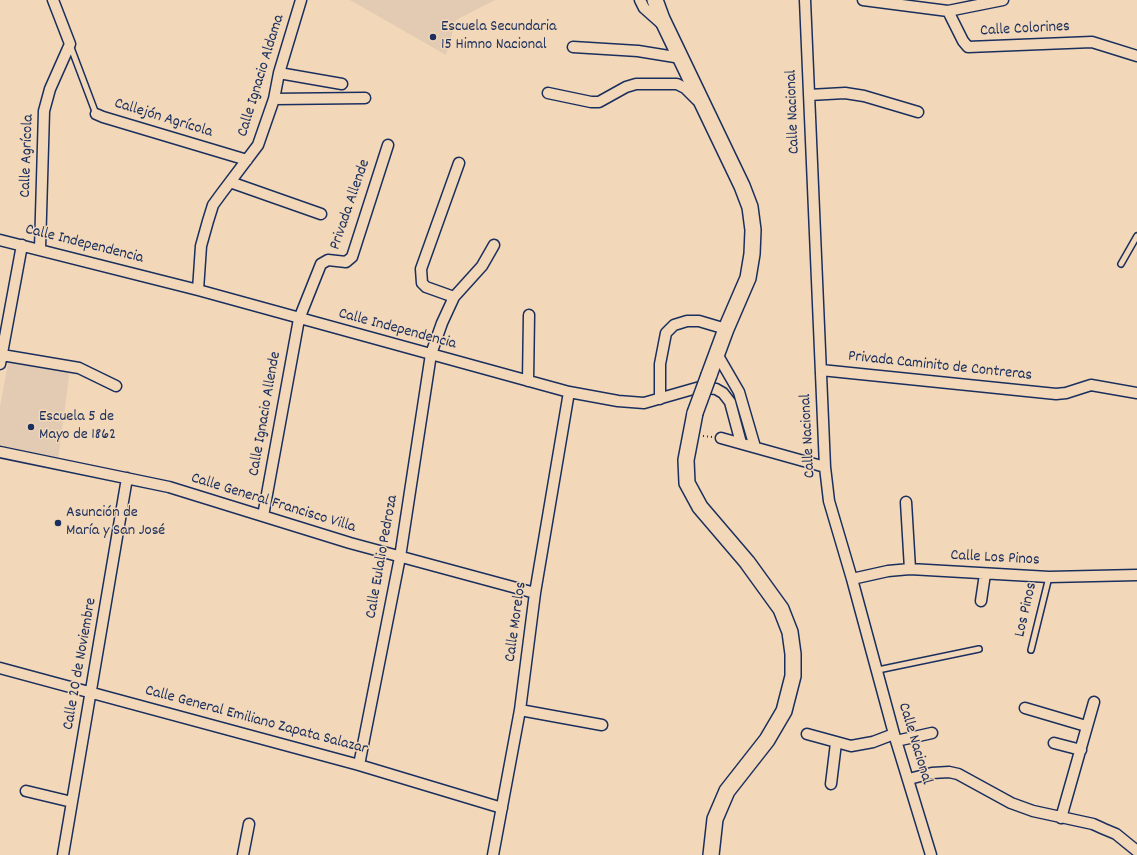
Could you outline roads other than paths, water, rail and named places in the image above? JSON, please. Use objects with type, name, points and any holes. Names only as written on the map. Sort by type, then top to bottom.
[{"type":"main road","points":[[655,0],[742,186],[750,207],[753,230],[752,254],[748,278],[726,328],[695,413],[686,460],[688,483],[700,507],[747,562],[781,609],[790,632],[793,654],[792,676],[784,711],[767,740],[727,791],[716,819],[711,855]]},
{"type":"street","points":[[53,0],[70,44]]},
{"type":"street","name":"Calle Ignacio Aldama","points":[[198,290],[201,246],[213,206],[258,145],[274,99],[279,73],[301,0]]},
{"type":"street","points":[[640,0],[644,8],[668,29]]},
{"type":"street","name":"Calle Nacional","points":[[804,0],[825,467],[829,501],[878,670],[895,737],[932,855]]},
{"type":"street","points":[[863,0],[948,11],[1003,0]]},
{"type":"street","name":"Calle Colorines","points":[[948,11],[962,41],[968,47],[1092,42],[1137,56]]},
{"type":"street","name":"Calle Agrícola","points":[[40,249],[44,111],[50,89],[70,44]]},
{"type":"street","points":[[573,47],[638,51],[681,58]]},
{"type":"street","points":[[279,73],[342,84]]},
{"type":"street","points":[[548,93],[591,102],[599,102],[626,87],[636,84],[677,84],[691,92],[710,116]]},
{"type":"street","points":[[809,95],[845,93],[864,96],[918,112]]},
{"type":"street","points":[[274,99],[365,98]]},
{"type":"street","name":"Callejón Agrícola","points":[[96,114],[247,160]]},
{"type":"street","name":"Privada Allende","points":[[299,319],[321,264],[328,260],[346,262],[352,257],[388,145]]},
{"type":"street","points":[[454,297],[426,288],[422,283],[421,269],[459,163]]},
{"type":"street","points":[[230,182],[321,214]]},
{"type":"street","name":"Calle Independencia","points":[[0,240],[198,290],[569,392],[618,401],[644,403],[660,400],[683,391],[700,387],[716,390],[723,393],[730,402],[741,443]]},
{"type":"street","points":[[22,245],[1,360],[78,368],[116,386]]},
{"type":"street","name":"Calle Eulalio Pedroza","points":[[359,765],[400,557],[431,354],[442,323],[454,297],[482,266],[494,245]]},
{"type":"street","points":[[528,381],[529,315]]},
{"type":"street","name":"Calle Ignacio Allende","points":[[263,516],[299,319]]},
{"type":"street","points":[[660,400],[660,364],[666,333],[674,325],[687,321],[699,321],[726,328]]},
{"type":"street","points":[[717,354],[739,392],[755,447]]},
{"type":"street","name":"Privada Caminito de Contreras","points":[[821,370],[1056,394],[1066,393],[1091,385],[1137,393]]},
{"type":"street","name":"Calle Morelos","points":[[493,855],[520,710],[535,593],[569,392]]},
{"type":"street","points":[[721,438],[825,467]]},
{"type":"street","name":"Calle General Francisco Villa","points":[[0,452],[169,488],[400,557],[535,593]]},
{"type":"street","name":"Calle 20 de Noviembre","points":[[63,855],[127,478]]},
{"type":"street","points":[[906,502],[910,569]]},
{"type":"street","name":"Calle Los Pinos","points":[[852,579],[888,571],[910,569],[1049,577],[1137,575]]},
{"type":"street","points":[[981,601],[985,574]]},
{"type":"street","name":"Calle General Emiliano Zapata Salazar","points":[[0,668],[92,691],[359,765],[502,808]]},
{"type":"street","points":[[1061,818],[1094,702]]},
{"type":"street","points":[[1025,708],[1086,726]]},
{"type":"street","points":[[520,710],[602,725]]},
{"type":"street","points":[[807,734],[836,743],[861,746],[895,737],[932,733]]},
{"type":"street","points":[[1054,742],[1081,750]]},
{"type":"street","points":[[831,784],[836,743]]},
{"type":"street","points":[[909,778],[932,773],[949,772],[966,778],[1011,803],[1061,818],[1093,824],[1116,834],[1137,851]]},
{"type":"street","points":[[26,791],[72,802]]},
{"type":"street","points":[[243,855],[249,824]]},
{"type":"lane","name":"Callejón Agrícola","points":[[70,44],[96,114]]},
{"type":"lane","points":[[1121,264],[1137,236]]},
{"type":"lane","name":"Los Pinos","points":[[1032,650],[1049,577]]},
{"type":"lane","points":[[878,670],[979,649]]},
{"type":"place","name":"Escuela Secundaria 15 Himno Nacional","points":[[433,37]]},
{"type":"place","name":"Escuela 5 de Mayo de 1862","points":[[31,427]]},
{"type":"place","name":"Asunción de María y San José","points":[[58,523]]}]
